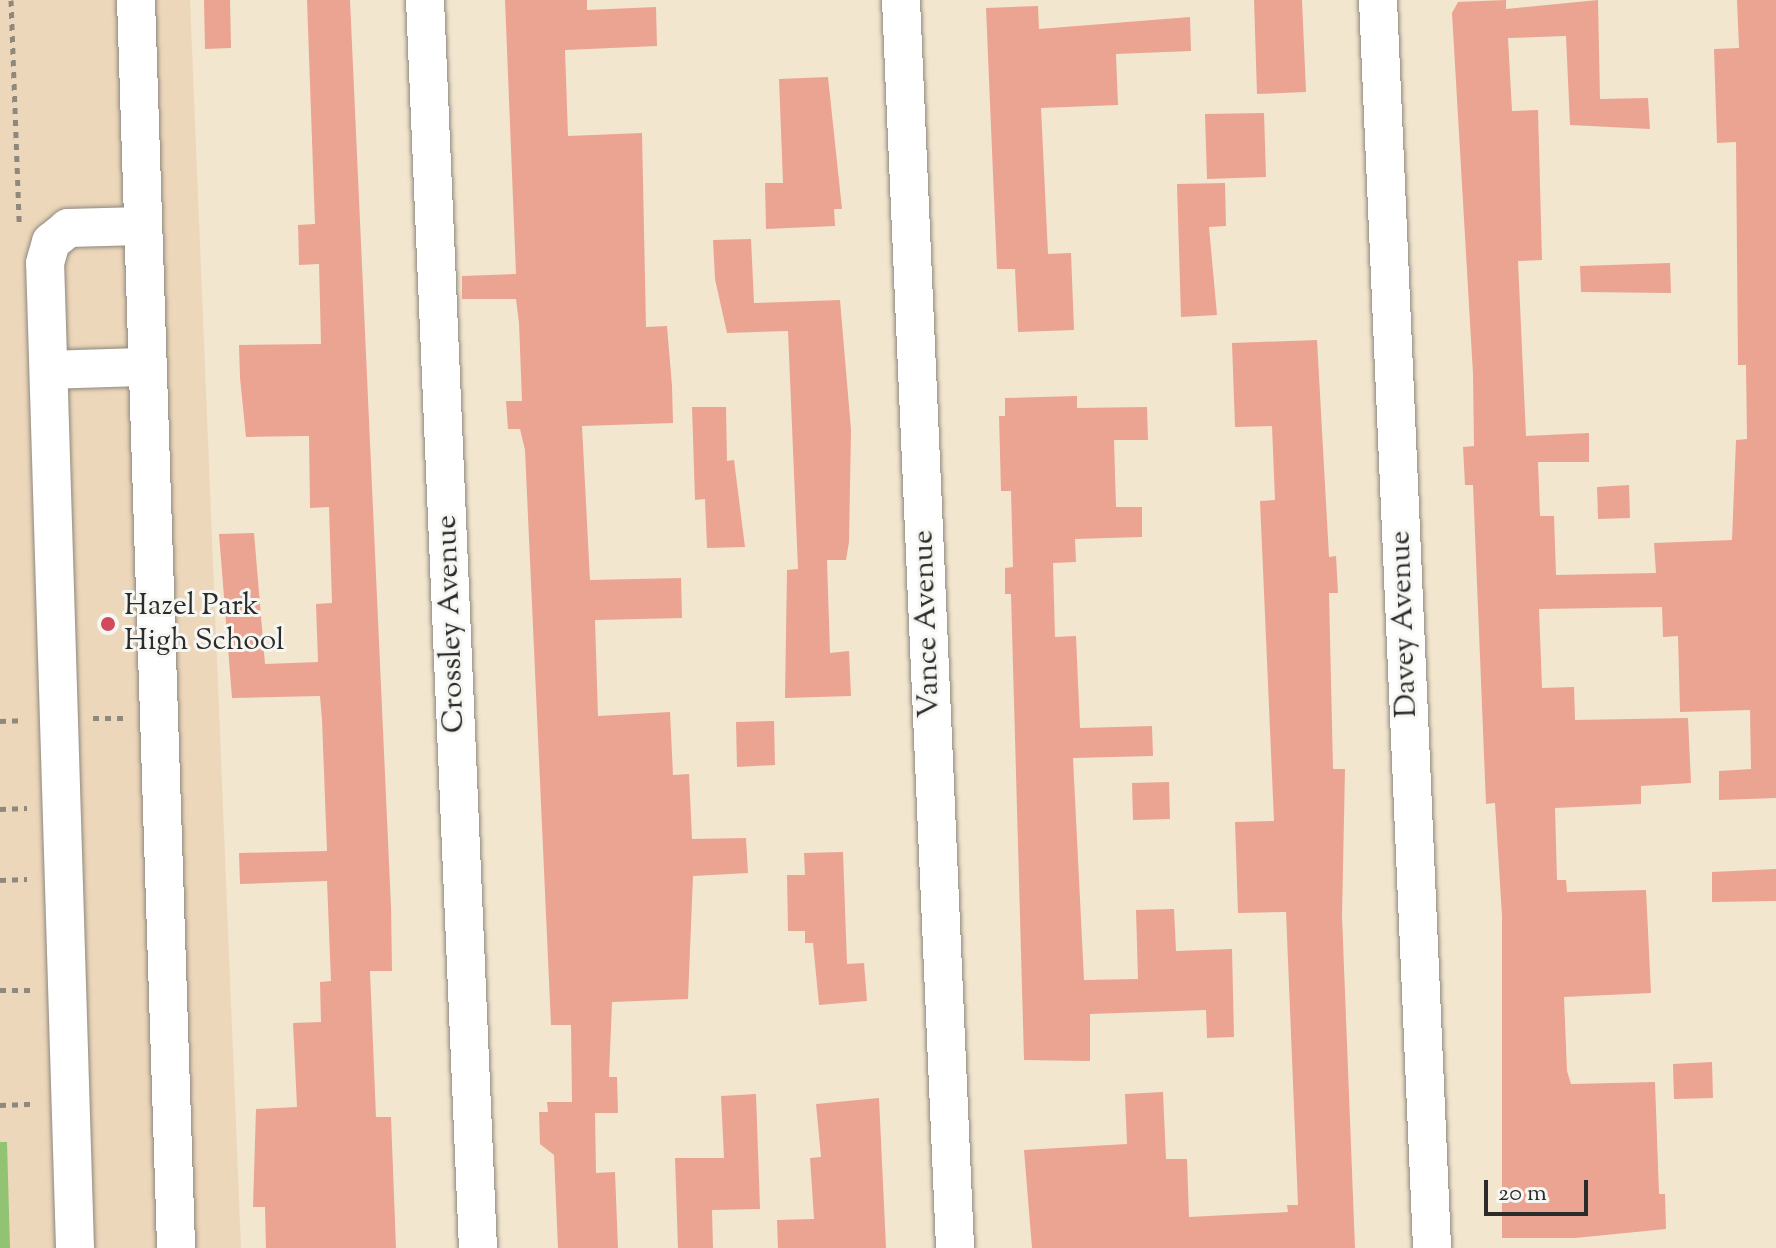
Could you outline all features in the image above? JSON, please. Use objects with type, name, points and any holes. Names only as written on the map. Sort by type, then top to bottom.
[{"type":"street","points":[[136,0],[176,1248]]},
{"type":"street","name":"Crossley Avenue","points":[[425,0],[478,1248]]},
{"type":"street","name":"Vance Avenue","points":[[901,0],[955,1248]]},
{"type":"street","name":"Davey Avenue","points":[[1378,0],[1432,1248]]},
{"type":"street","points":[[75,1248],[49,370],[51,242],[68,228],[142,226]]},
{"type":"street","points":[[49,370],[147,367]]},
{"type":"path","points":[[0,809],[27,808]]},
{"type":"path","points":[[0,880],[29,879]]},
{"type":"path","points":[[0,990],[33,990]]},
{"type":"path","points":[[0,1105],[37,1104]]},
{"type":"shaded area","name":"Hazel Park High School","points":[[0,0],[190,0],[241,1248],[0,1248]]},
{"type":"green space","points":[[0,1142],[7,1142],[10,1248],[0,1248]]},
{"type":"building","points":[[204,0],[230,0],[231,48],[205,49]]},
{"type":"building","points":[[307,0],[350,0],[391,907],[392,971],[370,971],[376,1117],[391,1117],[396,1248],[266,1248],[265,1207],[253,1207],[256,1109],[297,1107],[293,1023],[321,1022],[320,982],[331,981],[327,881],[240,884],[239,853],[327,851],[322,720],[320,696],[232,698],[219,534],[254,533],[265,664],[318,662],[316,604],[332,603],[329,507],[310,508],[309,436],[246,437],[239,345],[321,344],[319,264],[299,265],[298,225],[315,224]]},
{"type":"building","points":[[505,0],[587,0],[587,10],[656,7],[657,46],[565,50],[568,136],[642,133],[646,327],[667,326],[672,386],[673,423],[582,426],[590,580],[681,578],[682,618],[595,620],[598,716],[670,712],[673,775],[689,774],[692,839],[746,838],[748,873],[693,876],[688,999],[612,1002],[609,1077],[617,1077],[618,1113],[595,1113],[596,1173],[615,1172],[618,1248],[558,1248],[554,1155],[540,1144],[539,1112],[548,1112],[547,1102],[572,1102],[571,1025],[551,1025],[525,450],[520,429],[508,429],[506,401],[522,401],[519,323],[516,299],[462,299],[462,276],[516,274]]},
{"type":"building","points":[[1254,0],[1302,0],[1306,92],[1257,94]]},
{"type":"building","points":[[1506,0],[1506,9],[1598,0],[1600,99],[1648,98],[1650,129],[1570,125],[1566,36],[1508,38],[1512,111],[1538,110],[1542,260],[1518,261],[1526,436],[1589,433],[1589,462],[1538,462],[1540,516],[1554,516],[1556,575],[1656,573],[1654,543],[1732,540],[1736,440],[1747,439],[1746,365],[1738,365],[1736,142],[1717,143],[1714,49],[1739,48],[1737,0],[1776,0],[1776,798],[1719,800],[1719,771],[1751,769],[1750,710],[1680,712],[1678,636],[1663,637],[1662,607],[1539,609],[1542,688],[1574,687],[1575,720],[1688,718],[1691,783],[1641,786],[1641,804],[1555,808],[1557,880],[1566,880],[1567,892],[1646,890],[1651,993],[1564,997],[1567,1071],[1571,1084],[1655,1082],[1659,1194],[1665,1194],[1666,1229],[1575,1238],[1502,1238],[1502,916],[1495,803],[1486,804],[1473,485],[1465,485],[1463,447],[1474,446],[1473,374],[1452,13],[1458,2]]},
{"type":"building","points":[[1038,6],[1039,29],[1190,17],[1191,51],[1116,54],[1118,105],[1041,108],[1048,254],[1071,253],[1074,330],[1018,332],[1015,269],[997,269],[986,8]]},
{"type":"building","points":[[828,77],[842,209],[834,209],[835,226],[766,229],[765,183],[783,183],[779,79]]},
{"type":"building","points":[[1264,113],[1266,177],[1207,179],[1205,114]]},
{"type":"building","points":[[1225,183],[1226,226],[1209,227],[1217,315],[1181,317],[1177,184]]},
{"type":"building","points":[[751,239],[754,303],[840,300],[851,430],[849,542],[846,560],[827,560],[830,653],[849,651],[851,696],[785,698],[787,570],[798,569],[788,331],[727,333],[715,279],[713,240]]},
{"type":"building","points":[[1670,263],[1671,293],[1581,292],[1580,266]]},
{"type":"building","points":[[1317,340],[1329,557],[1336,556],[1338,593],[1329,593],[1333,769],[1345,769],[1342,916],[1355,1248],[1032,1248],[1024,1150],[1127,1144],[1125,1094],[1163,1092],[1166,1159],[1187,1159],[1189,1217],[1288,1212],[1287,1205],[1298,1205],[1286,912],[1238,913],[1235,822],[1274,821],[1260,501],[1275,500],[1272,426],[1235,427],[1232,343]]},
{"type":"building","points":[[1077,396],[1077,408],[1147,407],[1148,440],[1114,440],[1116,507],[1142,507],[1142,537],[1075,539],[1076,562],[1053,563],[1055,637],[1076,636],[1080,728],[1152,726],[1153,756],[1073,758],[1084,980],[1138,979],[1136,910],[1174,909],[1176,951],[1232,949],[1234,1037],[1207,1038],[1206,1010],[1090,1014],[1090,1061],[1024,1060],[1011,594],[1005,594],[1005,568],[1013,567],[1011,491],[1001,491],[999,416],[1005,416],[1005,398]]},
{"type":"building","points":[[692,407],[726,407],[727,461],[734,460],[745,547],[707,548],[705,499],[695,500]]},
{"type":"building","points":[[1629,485],[1630,518],[1598,519],[1597,487]]},
{"type":"building","points":[[774,721],[775,765],[737,767],[736,722]]},
{"type":"building","points":[[1169,782],[1170,819],[1133,820],[1132,783]]},
{"type":"building","points":[[843,852],[847,964],[864,963],[867,1001],[819,1005],[813,943],[805,943],[805,931],[788,931],[787,875],[805,875],[804,853]]},
{"type":"building","points":[[1776,869],[1776,901],[1712,902],[1712,872]]},
{"type":"building","points":[[1712,1062],[1713,1098],[1674,1099],[1673,1064]]},
{"type":"building","points":[[756,1094],[760,1209],[712,1210],[713,1248],[678,1248],[675,1158],[724,1158],[721,1096]]},
{"type":"building","points":[[879,1098],[886,1248],[778,1248],[777,1220],[814,1219],[810,1158],[821,1157],[816,1104]]},
{"type":"place","name":"Hazel Park High School","points":[[108,624]]}]
